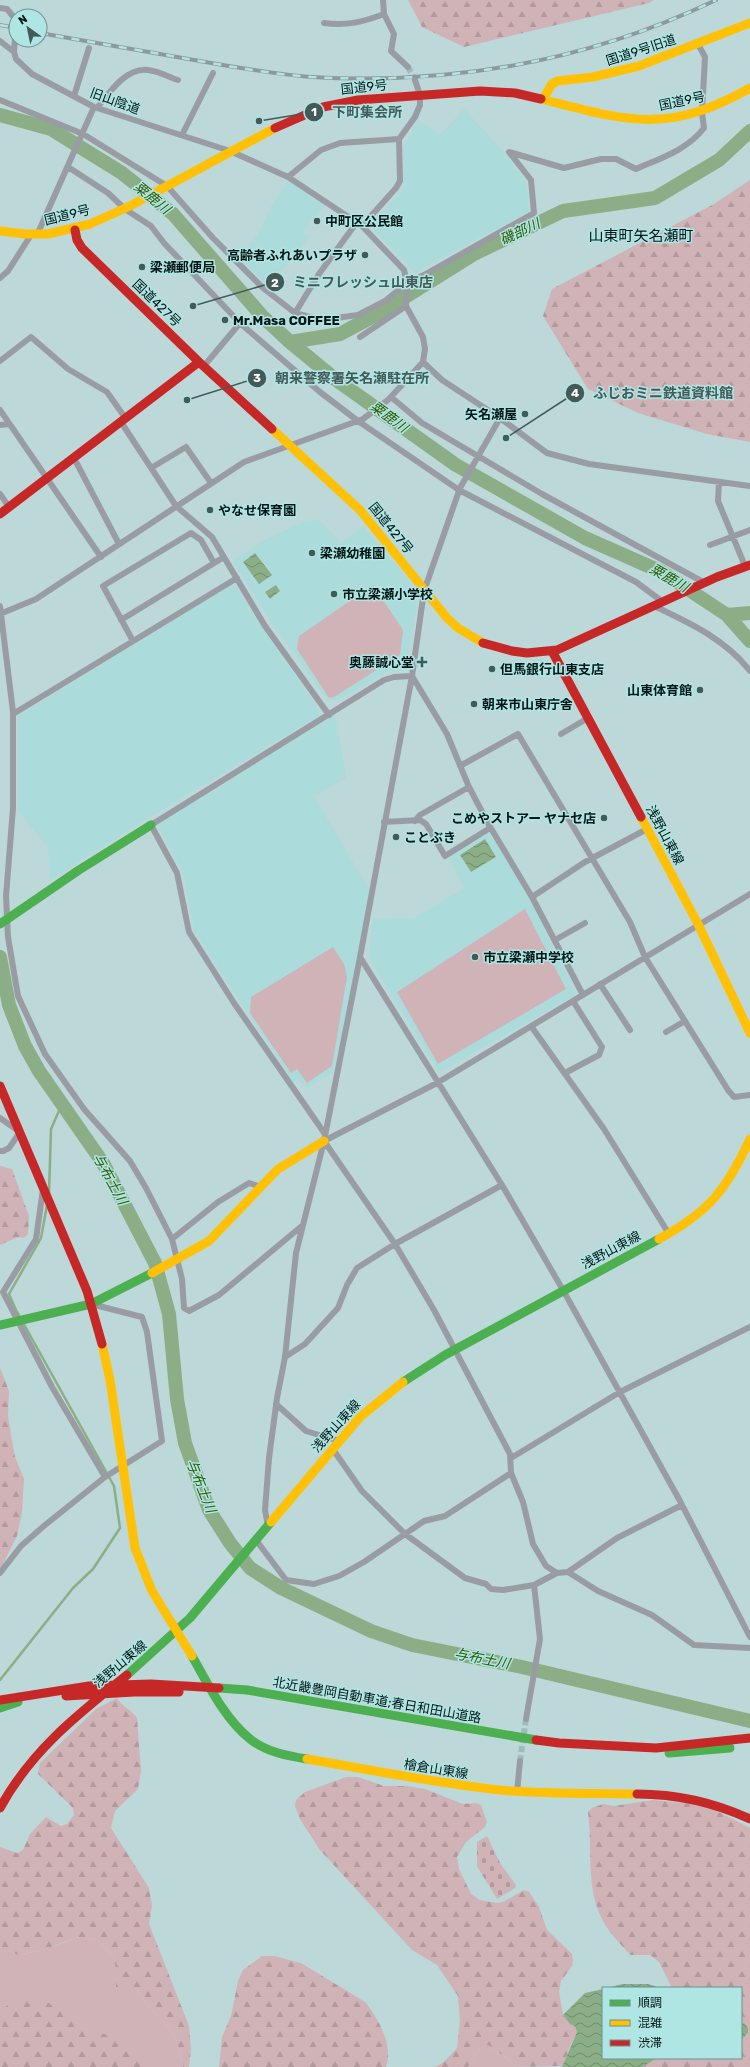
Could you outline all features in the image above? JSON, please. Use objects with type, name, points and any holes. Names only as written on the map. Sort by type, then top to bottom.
[{"type":"main road","name":"国道9号旧道","points":[[544,98],[551,85],[557,81],[616,73],[659,60],[750,23]]},
{"type":"main road","name":"国道9号","points":[[0,232],[34,235],[75,230],[103,219],[127,207],[230,151],[301,115],[342,102],[482,91],[508,92],[544,98],[579,110],[621,119],[661,120],[702,113],[750,88]]},
{"type":"main road","name":"国道427号","points":[[75,230],[82,248],[202,364],[360,510],[424,591],[454,625],[485,644],[503,650],[521,652],[552,651],[574,644],[654,606],[747,565]]},
{"type":"main road","points":[[0,514],[48,479],[123,420],[202,364]]},
{"type":"main road","name":"浅野山東線","points":[[552,651],[747,1014],[750,1033]]},
{"type":"main road","points":[[3,921],[79,870],[151,825]]},
{"type":"main road","name":"檜倉山東線","points":[[1,1089],[92,1304],[106,1363],[132,1532],[140,1566],[153,1593],[177,1632],[234,1720],[250,1739],[268,1749],[294,1756],[423,1781],[517,1792],[685,1797],[715,1803],[750,1819]]},
{"type":"main road","points":[[0,1325],[16,1320],[92,1304],[175,1261],[209,1241],[278,1169],[324,1137]]},
{"type":"main road","name":"浅野山東線","points":[[0,1808],[18,1777],[36,1755],[85,1710],[177,1632],[224,1579],[332,1448],[360,1417],[392,1389],[455,1350],[563,1290],[669,1234],[702,1212],[715,1199],[736,1170],[750,1139]]},
{"type":"main road","points":[[742,1158],[750,1162]]},
{"type":"main road","name":"北近畿豊岡自動車道;春日和田山道路","points":[[0,1700],[89,1686],[152,1684],[247,1690],[267,1697]]},
{"type":"main road","name":"北近畿豊岡自動車道;春日和田山道路","points":[[0,1704],[28,1699],[134,1692],[267,1697],[534,1745],[608,1751],[705,1751],[750,1746]]},
{"type":"main road","points":[[0,1708],[28,1699]]},
{"type":"main road","name":"北近畿豊岡自動車道;春日和田山道路","points":[[657,1750],[750,1738]]},
{"type":"street","points":[[383,0],[384,14],[394,34],[391,51],[408,67]]},
{"type":"street","points":[[324,23],[340,25],[361,23],[384,14]]},
{"type":"street","name":"旧山陰道","points":[[0,41],[14,52],[16,59],[32,74],[96,107],[230,151],[288,177],[360,224],[404,270],[407,283]]},
{"type":"street","points":[[0,100],[82,136],[164,187],[258,283],[295,312],[321,320],[358,315],[385,301],[407,283],[534,213],[531,180],[509,152],[564,168],[601,159],[622,161],[636,169],[679,151],[698,136],[704,128],[702,113],[705,57],[698,44]]},
{"type":"street","points":[[14,48],[14,52]]},
{"type":"street","points":[[74,96],[89,48]]},
{"type":"street","points":[[0,278],[8,271],[34,235],[96,107],[113,88],[134,72],[148,70],[178,80]]},
{"type":"street","points":[[182,135],[213,73]]},
{"type":"street","points":[[295,312],[319,274],[360,224],[396,188],[400,181],[399,139],[415,117],[420,105],[420,95],[415,80]]},
{"type":"street","points":[[288,177],[321,150],[340,143],[399,139]]},
{"type":"street","points":[[68,167],[108,193],[151,226],[164,243],[240,322],[320,392],[460,489],[636,582],[665,601]]},
{"type":"street","points":[[303,1225],[219,1295],[189,1311],[184,1308],[182,1279],[175,1261],[172,1239],[146,1188],[130,1161],[84,1109],[45,1054],[18,996],[8,937],[3,921],[13,808],[13,714],[1,611],[36,599],[244,462],[361,420],[390,399],[423,362],[425,349],[423,337],[406,306],[407,283]]},
{"type":"street","points":[[360,337],[406,306]]},
{"type":"street","points":[[202,364],[240,322]]},
{"type":"street","points":[[0,361],[31,337],[68,369],[107,392],[151,468],[176,506],[212,537],[265,626],[329,715]]},
{"type":"street","points":[[423,362],[442,380],[500,418],[547,453],[589,464],[750,486]]},
{"type":"street","points":[[390,399],[422,424],[477,457],[703,584]]},
{"type":"street","points":[[0,410],[101,557]]},
{"type":"street","points":[[268,1526],[265,1510],[276,1404],[285,1357],[296,1253],[324,1137],[360,957],[412,676],[424,591],[460,489],[500,418]]},
{"type":"street","points":[[0,425],[9,424]]},
{"type":"street","points":[[151,468],[186,447],[211,483]]},
{"type":"street","points":[[74,458],[119,544]]},
{"type":"street","points":[[719,482],[718,501],[732,536],[747,565]]},
{"type":"street","points":[[0,494],[9,507]]},
{"type":"street","points":[[710,545],[750,530]]},
{"type":"street","points":[[133,642],[103,586],[191,533],[201,540],[214,563]]},
{"type":"street","points":[[122,620],[224,556]]},
{"type":"street","points":[[13,714],[237,578]]},
{"type":"street","points":[[654,606],[712,636],[741,660],[750,671]]},
{"type":"street","points":[[412,676],[387,679],[151,825],[177,873],[190,932],[234,1003],[395,1244],[434,1310],[511,1458],[511,1473],[523,1502],[533,1544],[546,1566],[557,1573]]},
{"type":"street","points":[[412,676],[447,734],[468,787],[490,828],[532,897],[583,995]]},
{"type":"street","points":[[561,734],[588,718]]},
{"type":"street","points":[[460,766],[518,734],[591,859],[630,922],[645,957],[685,1021],[734,1097],[750,1095]]},
{"type":"street","points":[[415,821],[420,815],[468,787]]},
{"type":"street","points":[[384,822],[420,820],[426,824],[445,856],[490,828]]},
{"type":"street","points":[[532,897],[591,859],[647,829]]},
{"type":"street","points":[[324,1137],[437,1083],[750,894]]},
{"type":"street","points":[[555,940],[585,923]]},
{"type":"street","points":[[360,957],[502,1186],[563,1290],[682,1505],[750,1637]]},
{"type":"street","points":[[600,984],[630,1030]]},
{"type":"street","points":[[565,1073],[599,1055],[602,1047],[573,1001]]},
{"type":"street","points":[[666,1032],[685,1021]]},
{"type":"street","points":[[531,1026],[604,1129],[669,1234]]},
{"type":"street","points":[[0,1118],[20,1132],[9,1148],[3,1152],[0,1151]]},
{"type":"street","points":[[172,1239],[218,1202],[249,1183],[261,1187]]},
{"type":"street","points":[[285,1357],[305,1344],[338,1308],[346,1285],[357,1268],[395,1244],[502,1186]]},
{"type":"street","points":[[43,1188],[36,1239],[1,1293],[52,1387],[106,1477]]},
{"type":"street","points":[[0,1573],[21,1546],[106,1477],[162,1441],[147,1332],[142,1317],[92,1304]]},
{"type":"street","points":[[511,1458],[620,1392],[750,1327]]},
{"type":"street","points":[[276,1404],[306,1432],[339,1441]]},
{"type":"street","points":[[332,1448],[362,1491],[405,1534],[465,1578],[486,1584],[490,1589],[503,1590],[534,1585],[557,1573],[568,1572],[617,1538],[682,1505]]},
{"type":"street","points":[[255,1542],[286,1580],[314,1584],[345,1572],[424,1521],[445,1516],[511,1473]]},
{"type":"street","points":[[568,1572],[598,1591],[652,1614],[694,1645],[750,1648]]},
{"type":"street","points":[[526,1719],[540,1639],[534,1585]]},
{"type":"street","points":[[517,1792],[520,1761]]},
{"type":"shaded area","points":[[464,109],[502,150],[527,183],[529,211],[415,273],[376,233],[373,224],[404,188],[403,148],[418,119],[440,135]]},
{"type":"shaded area","points":[[288,181],[326,204],[303,231],[309,237],[269,287],[239,259],[259,232],[270,208]]},
{"type":"shaded area","points":[[319,520],[341,543],[363,526],[411,583],[410,585],[414,592],[417,605],[406,666],[401,670],[386,672],[339,700],[328,700],[270,621],[233,561],[263,541],[305,521]]},
{"type":"shaded area","points":[[234,583],[269,638],[316,705],[319,716],[148,818],[50,880],[48,847],[18,811],[18,716]]},
{"type":"shaded area","points":[[335,715],[346,778],[314,796],[370,891],[334,1072],[307,1088],[297,1079],[293,1082],[194,931],[184,875],[158,827],[158,824]]},
{"type":"shaded area","points":[[486,832],[490,833],[528,896],[576,994],[442,1071],[438,1071],[369,958],[373,918],[412,919],[465,888],[448,858]]},
{"type":"green space","points":[[408,0],[654,0],[649,3],[464,47],[422,27]]},
{"type":"green space","points":[[750,180],[750,442],[707,434],[638,413],[588,389],[543,316],[552,289],[714,204]]},
{"type":"green space","points":[[373,585],[403,630],[400,655],[334,697],[329,698],[297,649],[299,636]]},
{"type":"green space","points":[[525,909],[566,989],[438,1064],[397,992]]},
{"type":"green space","points":[[333,947],[344,964],[347,977],[332,1066],[307,1083],[297,1069],[291,1073],[250,1013],[251,997]]},
{"type":"green space","points":[[0,1166],[12,1169],[29,1216],[28,1234],[24,1238],[18,1237],[0,1245]]},
{"type":"green space","points":[[0,1368],[9,1391],[8,1415],[15,1457],[24,1479],[22,1512],[17,1536],[0,1570]]},
{"type":"green space","points":[[117,1698],[137,1718],[141,1771],[138,1789],[115,1811],[111,1828],[149,1888],[152,1906],[149,1924],[189,2026],[191,2049],[189,2067],[183,2067],[178,2045],[171,2030],[149,2007],[135,1988],[129,1988],[118,1994],[116,1989],[114,1957],[97,1940],[78,1937],[43,1950],[18,1955],[7,1950],[0,1950],[0,1847],[17,1853],[23,1850],[30,1834],[46,1817],[61,1826],[67,1824],[74,1815],[73,1808],[38,1774],[40,1763],[96,1709]]},
{"type":"green space","points":[[346,1777],[358,1777],[384,1786],[407,1786],[425,1789],[463,1804],[476,1803],[481,1805],[487,1822],[485,1827],[466,1842],[457,1857],[459,1869],[471,1894],[480,1900],[497,1903],[503,1902],[524,1890],[529,1892],[539,1907],[547,1930],[572,1954],[572,1966],[561,1981],[559,1992],[563,2015],[575,2026],[577,2032],[569,2048],[564,2066],[515,2067],[512,2062],[488,2045],[484,2046],[478,2051],[468,2067],[435,2067],[444,2062],[457,2048],[460,2021],[458,1996],[437,1965],[412,1950],[320,1850],[300,1819],[295,1806],[296,1800],[305,1792]]},
{"type":"green space","points":[[653,1800],[693,1804],[711,1808],[750,1828],[750,2067],[643,2067],[655,2059],[742,2059],[742,2039],[748,2034],[744,2023],[742,2024],[742,1987],[672,1987],[659,1962],[650,1955],[630,1955],[608,1930],[597,1908],[594,1895],[588,1812],[592,1808],[603,1804],[614,1806]]},
{"type":"green space","points":[[487,1836],[500,1863],[516,1885],[515,1888],[497,1899],[477,1866],[477,1842]]},
{"type":"green space","points":[[79,1937],[97,1940],[114,1957],[116,1989],[119,1993],[129,1988],[135,1988],[149,2007],[171,2030],[178,2045],[183,2067],[0,2067],[0,1950],[7,1950],[18,1955],[43,1950]]},
{"type":"green space","points":[[262,1956],[274,1956],[301,1963],[365,2002],[375,2016],[386,2042],[388,2059],[386,2067],[219,2067],[222,2037],[231,2016],[238,1981],[243,1970]]},
{"type":"green space","points":[[43,1999],[73,2020],[137,2049],[154,2067],[0,2067],[0,2010],[10,2004]]},
{"type":"green space","points":[[488,2045],[512,2062],[515,2067],[468,2067],[478,2051],[484,2046]]},
{"type":"water","points":[[255,553],[272,575],[259,584],[243,562]]},
{"type":"water","points":[[276,585],[280,591],[270,599],[265,592]]},
{"type":"water","points":[[485,839],[496,857],[471,872],[460,855]]},
{"type":"water","points":[[622,1984],[648,1984],[657,1987],[611,1987]]},
{"type":"water","points":[[602,1989],[602,2059],[655,2059],[643,2067],[562,2067],[577,2032],[575,2026],[570,2024],[563,2015],[585,1993]]},
{"type":"water","points":[[744,2023],[748,2028],[748,2033],[742,2039],[742,2024]]},
{"type":"waterway","name":"粟鹿川","points":[[0,115],[51,129],[122,173],[173,214],[263,317],[290,342],[335,379],[456,465],[585,538],[662,572],[727,615],[750,641]]},
{"type":"waterway","name":"磯部川","points":[[290,342],[340,334],[381,312],[474,254],[563,211],[655,198],[719,160],[750,131]]},
{"type":"waterway","points":[[727,615],[750,613]]},
{"type":"waterway","name":"与布土川","points":[[0,957],[9,1005],[25,1046],[39,1071],[103,1163],[155,1263],[169,1314],[177,1399],[185,1443],[209,1510],[230,1543],[250,1568],[281,1588],[371,1631],[412,1645],[522,1667],[750,1721]]},
{"type":"waterway","points":[[49,1193],[51,1129],[62,1104]]},
{"type":"waterway","points":[[0,1680],[73,1588],[93,1569],[120,1528],[114,1486],[16,1310],[9,1294],[41,1238],[47,1205]]},
{"type":"tunnel","points":[[408,67],[415,80]]},
{"type":"tunnel","points":[[520,1761],[526,1719]]},
{"type":"railway","points":[[48,34],[282,74],[311,77],[416,77],[468,72],[519,64],[569,53],[619,39],[668,21],[716,0]]},
{"type":"railway","points":[[0,25],[8,26]]},
{"type":"traffic: fast","points":[[0,924],[79,870],[151,825]]},
{"type":"traffic: fast","points":[[403,1382],[445,1355],[659,1239]]},
{"type":"traffic: fast","points":[[0,1325],[91,1304],[152,1273]]},
{"type":"traffic: fast","points":[[127,1675],[190,1618],[271,1522]]},
{"type":"traffic: fast","points":[[192,1656],[224,1711],[241,1731],[256,1743],[270,1750],[285,1755],[307,1759]]},
{"type":"traffic: fast","points":[[219,1688],[247,1690],[536,1740]]},
{"type":"traffic: fast","points":[[0,1708],[18,1702]]},
{"type":"traffic: fast","points":[[669,1753],[730,1748]]},
{"type":"traffic: slow","points":[[544,98],[551,85],[557,81],[593,77],[639,66],[750,23]]},
{"type":"traffic: slow","points":[[541,99],[623,118],[670,118],[695,113],[721,103],[750,88]]},
{"type":"traffic: slow","points":[[0,231],[25,234],[48,234],[90,224],[130,206],[275,128]]},
{"type":"traffic: slow","points":[[272,429],[360,510],[447,618],[458,628],[483,643]]},
{"type":"traffic: slow","points":[[641,817],[698,924],[750,1033]]},
{"type":"traffic: slow","points":[[659,1239],[691,1219],[715,1198],[742,1157],[750,1139]]},
{"type":"traffic: slow","points":[[152,1273],[209,1241],[278,1169],[324,1141]]},
{"type":"traffic: slow","points":[[102,1344],[110,1380],[135,1548],[152,1591],[192,1656]]},
{"type":"traffic: slow","points":[[271,1522],[360,1417],[403,1382]]},
{"type":"traffic: slow","points":[[307,1759],[428,1780],[500,1790],[551,1793],[637,1794]]},
{"type":"traffic: jam","points":[[275,128],[323,107],[358,100],[480,91],[515,93],[541,99]]},
{"type":"traffic: jam","points":[[75,230],[77,240],[82,248],[199,362],[272,429]]},
{"type":"traffic: jam","points":[[0,514],[199,362]]},
{"type":"traffic: jam","points":[[483,643],[512,651],[527,653],[557,650],[717,577],[750,565]]},
{"type":"traffic: jam","points":[[552,651],[641,817]]},
{"type":"traffic: jam","points":[[0,1086],[87,1291],[102,1344]]},
{"type":"traffic: jam","points":[[0,1808],[26,1769],[56,1735],[127,1675]]},
{"type":"traffic: jam","points":[[0,1700],[89,1686],[151,1684],[219,1688]]},
{"type":"traffic: jam","points":[[66,1696],[134,1692],[179,1692]]},
{"type":"traffic: jam","points":[[536,1740],[559,1743],[656,1748],[750,1738]]},
{"type":"traffic: jam","points":[[637,1794],[652,1794],[695,1800],[722,1808],[750,1819]]},
{"type":"place","name":"下町集会所","points":[[259,121]]},
{"type":"place","name":"中町区公民館","points":[[317,221]]},
{"type":"place","name":"高齢者ふれあいプラザ","points":[[365,255]]},
{"type":"place","name":"梁瀬郵便局","points":[[142,267]]},
{"type":"place","name":"ミニフレッシュ山東店","points":[[193,306]]},
{"type":"place","name":"Mr.Masa COFFEE","points":[[225,320]]},
{"type":"place","name":"朝来警察署矢名瀬駐在所","points":[[187,400]]},
{"type":"place","name":"矢名瀬屋","points":[[525,414]]},
{"type":"place","name":"ふじおミニ鉄道資料館","points":[[506,438]]},
{"type":"place","name":"やなせ保育園","points":[[210,510]]},
{"type":"place","name":"梁瀬幼稚園","points":[[312,553]]},
{"type":"place","name":"市立梁瀬小学校","points":[[334,594]]},
{"type":"place","name":"奥藤誠心堂","points":[[422,662]]},
{"type":"place","name":"但馬銀行山東支店","points":[[492,669]]},
{"type":"place","name":"山東体育館","points":[[700,690]]},
{"type":"place","name":"朝来市山東庁舎","points":[[474,704]]},
{"type":"place","name":"こめやストアー ヤナセ店","points":[[604,818]]},
{"type":"place","name":"ことぶき","points":[[396,837]]},
{"type":"place","name":"市立梁瀬中学校","points":[[475,957]]},
{"type":"district","name":"山東町矢名瀬町","points":[[641,236]]}]
